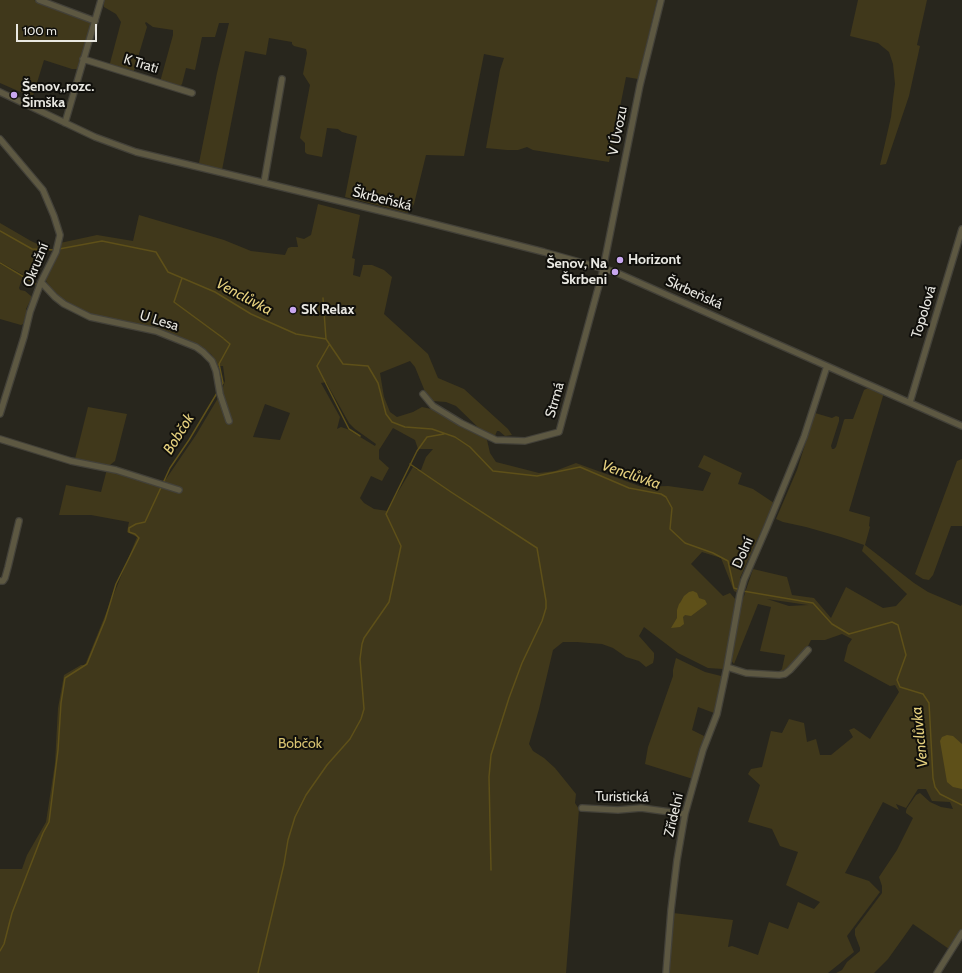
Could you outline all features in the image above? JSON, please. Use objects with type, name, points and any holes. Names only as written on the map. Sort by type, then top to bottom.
[{"type":"street","points":[[39,0],[95,21]]},
{"type":"street","points":[[65,123],[101,0]]},
{"type":"street","name":"V Úvozu","points":[[603,268],[640,85],[660,0]]},
{"type":"street","name":"K Trati","points":[[84,59],[192,93]]},
{"type":"street","points":[[264,183],[282,79]]},
{"type":"street","name":"Škrbeňská","points":[[0,92],[95,137],[136,152],[544,252],[615,272],[962,426]]},
{"type":"street","name":"Okružní","points":[[0,139],[43,190],[60,235],[57,249],[41,282],[30,312],[24,337],[0,414]]},
{"type":"street","name":"Topolová","points":[[910,402],[962,229]]},
{"type":"street","name":"Strmá","points":[[423,394],[433,406],[496,440],[525,441],[559,432],[603,268]]},
{"type":"street","name":"U Lesa","points":[[41,282],[64,304],[90,317],[156,331],[196,347],[203,352],[212,361],[216,371],[220,394],[229,421]]},
{"type":"street","name":"Dolní","points":[[727,667],[742,587],[804,437],[827,366]]},
{"type":"street","points":[[0,439],[71,461],[116,470],[178,490]]},
{"type":"street","points":[[0,582],[3,581],[7,572],[19,522]]},
{"type":"street","points":[[727,667],[746,673],[785,674],[808,650]]},
{"type":"street","name":"Zřídelní","points":[[666,973],[671,910],[677,860],[685,814],[703,750],[717,714],[727,667]]},
{"type":"street","name":"Turistická","points":[[582,808],[618,810],[642,808],[685,814]]},
{"type":"street","points":[[937,973],[962,934]]},
{"type":"green space","points":[[0,0],[34,0],[91,22],[92,24],[78,69],[72,69],[44,60],[32,99],[25,94],[0,83]]},
{"type":"green space","points":[[104,0],[657,0],[638,79],[626,77],[609,162],[533,150],[527,147],[518,150],[486,148],[500,70],[504,58],[484,54],[464,156],[426,155],[414,204],[411,210],[407,213],[345,197],[357,136],[342,132],[338,129],[327,128],[322,157],[307,154],[305,152],[305,143],[300,138],[310,85],[303,74],[307,53],[306,49],[294,46],[292,42],[269,38],[266,55],[245,51],[222,170],[199,163],[217,73],[229,23],[219,23],[215,37],[202,37],[195,70],[186,68],[182,84],[178,88],[160,82],[173,35],[173,30],[153,27],[146,22],[147,27],[133,74],[109,67],[121,22],[116,14],[104,7]]},
{"type":"green space","points":[[858,0],[927,0],[917,45],[920,46],[909,96],[886,164],[880,165],[891,117],[895,84],[893,64],[889,52],[878,43],[850,36]]},
{"type":"green space","points":[[318,204],[360,215],[352,258],[355,259],[353,275],[360,277],[363,265],[372,265],[384,270],[392,277],[384,314],[428,354],[438,378],[464,389],[508,429],[512,435],[505,436],[497,431],[494,438],[485,434],[456,406],[446,402],[433,401],[426,394],[415,367],[410,361],[380,373],[384,397],[390,412],[397,417],[413,412],[422,407],[436,410],[487,440],[490,453],[496,462],[539,473],[555,471],[576,463],[642,487],[668,486],[703,491],[711,473],[698,467],[704,455],[742,473],[738,484],[753,489],[774,503],[740,578],[741,587],[738,593],[734,591],[721,558],[702,552],[691,564],[723,596],[730,593],[736,600],[733,617],[744,596],[753,569],[787,577],[792,595],[814,598],[831,618],[846,587],[883,608],[896,606],[907,594],[862,551],[864,545],[776,519],[797,470],[815,413],[832,418],[836,416],[839,417],[831,446],[832,449],[834,449],[836,447],[844,420],[853,419],[864,390],[868,388],[883,395],[849,511],[870,517],[870,527],[865,545],[928,592],[961,606],[962,604],[962,929],[949,949],[913,924],[888,959],[874,973],[836,973],[842,970],[847,962],[860,951],[855,935],[855,929],[882,893],[882,886],[879,877],[897,850],[913,818],[906,813],[906,811],[916,795],[920,793],[930,802],[941,807],[953,809],[950,802],[932,801],[926,789],[918,789],[906,808],[896,804],[899,810],[883,802],[845,873],[869,881],[880,892],[847,936],[854,952],[828,973],[668,973],[673,913],[733,920],[728,947],[732,946],[758,955],[769,922],[788,929],[798,902],[814,909],[820,902],[786,885],[798,852],[780,846],[772,829],[748,822],[760,785],[748,774],[751,769],[762,767],[771,731],[782,733],[789,719],[804,723],[807,742],[816,739],[820,755],[831,755],[853,737],[849,730],[854,728],[870,739],[899,692],[895,685],[890,686],[844,661],[848,645],[852,639],[842,634],[825,640],[811,640],[808,646],[789,668],[779,672],[782,669],[785,655],[760,651],[771,607],[758,604],[734,664],[728,657],[723,669],[708,668],[678,653],[644,627],[639,636],[654,653],[653,663],[646,667],[639,661],[626,657],[613,648],[602,644],[563,642],[553,650],[529,744],[533,751],[555,768],[576,794],[575,803],[579,809],[566,973],[0,973],[0,869],[22,869],[27,855],[46,822],[55,763],[58,708],[64,675],[81,665],[85,665],[137,537],[127,532],[129,522],[91,515],[59,515],[66,485],[101,492],[107,469],[154,485],[166,479],[196,435],[218,398],[226,419],[232,421],[222,390],[225,381],[223,366],[218,366],[211,354],[197,345],[157,329],[89,314],[62,299],[52,291],[45,279],[60,243],[97,235],[133,241],[139,215],[224,240],[251,251],[285,255],[288,248],[298,247],[296,237],[304,239],[311,235]],"holes":[[[326,382],[349,423],[376,444],[375,446],[347,429],[341,427],[337,429],[340,417],[321,383]],[[265,404],[290,413],[280,440],[253,437]],[[393,428],[415,440],[418,449],[433,449],[426,457],[421,470],[417,470],[413,467],[388,511],[374,509],[364,503],[360,498],[371,476],[382,481],[389,468],[379,459],[379,450]],[[767,599],[809,605],[789,606]]]},
{"type":"green space","points":[[0,223],[46,248],[45,253],[36,255],[38,265],[34,276],[27,277],[0,262]]},
{"type":"green space","points":[[0,264],[22,276],[19,288],[31,296],[26,309],[27,312],[23,324],[21,325],[0,319]]},
{"type":"green space","points":[[88,407],[127,414],[115,461],[110,465],[75,459]]},
{"type":"green space","points":[[962,459],[962,526],[951,526],[933,575],[929,580],[923,579],[915,574],[957,461]]},
{"type":"green space","points":[[676,658],[705,672],[721,676],[723,681],[714,713],[698,707],[692,730],[706,737],[693,779],[645,764],[648,747],[673,676]]},
{"type":"shaded area","points":[[693,591],[697,593],[699,598],[705,600],[707,604],[691,616],[685,615],[683,617],[684,624],[680,627],[671,628],[677,618],[679,604],[684,596]]},
{"type":"shaded area","points":[[947,735],[953,736],[962,744],[962,789],[953,787],[947,782],[940,741],[942,737]]},
{"type":"waterway","name":"Venclůvka","points":[[0,231],[32,249],[55,250]]},
{"type":"waterway","name":"Venclůvka","points":[[59,249],[102,241],[156,252],[168,272],[215,292],[251,314],[296,334],[326,339],[343,364],[368,366],[378,383],[386,414],[392,422],[405,427],[432,429],[455,437],[470,447],[493,471],[537,476],[580,467],[629,488],[661,494],[666,497],[672,508],[670,529],[685,543],[713,553],[728,561],[734,588],[740,590]]},
{"type":"waterway","points":[[0,263],[36,284]]},
{"type":"waterway","name":"Bobčok","points":[[182,278],[174,302],[223,338]]},
{"type":"waterway","points":[[323,298],[326,339]]},
{"type":"waterway","name":"Bobčok","points":[[221,386],[223,383],[219,364],[230,344],[224,339]]},
{"type":"waterway","points":[[329,345],[317,366],[349,429],[360,436]]},
{"type":"waterway","name":"Bobčok","points":[[0,951],[4,944],[12,913],[43,833],[49,822],[58,750],[61,703],[65,678],[87,664],[105,620],[116,584],[139,538],[135,534],[129,532],[129,528],[136,524],[145,522],[170,468],[189,440],[217,393]]},
{"type":"waterway","points":[[258,973],[284,864],[288,840],[295,817],[306,795],[327,765],[350,739],[361,719],[364,709],[360,659],[362,644],[364,638],[389,602],[401,546],[386,514],[417,451],[427,437],[444,434]]},
{"type":"waterway","points":[[410,464],[537,548],[546,608],[542,621],[522,663],[491,755],[489,777],[491,870]]},
{"type":"waterway","name":"Venclůvka","points":[[743,591],[813,603],[832,624],[849,634],[892,622],[898,625],[906,655],[897,680],[900,687],[923,694],[929,703],[933,778],[935,787],[940,794],[962,805]]},
{"type":"place","name":"Šenov,,rozc. Šimška","points":[[14,95]]},
{"type":"place","name":"Horizont","points":[[620,260]]},
{"type":"place","name":"Šenov, Na Škrbeni","points":[[615,272]]},
{"type":"place","name":"SK Relax","points":[[293,310]]}]
